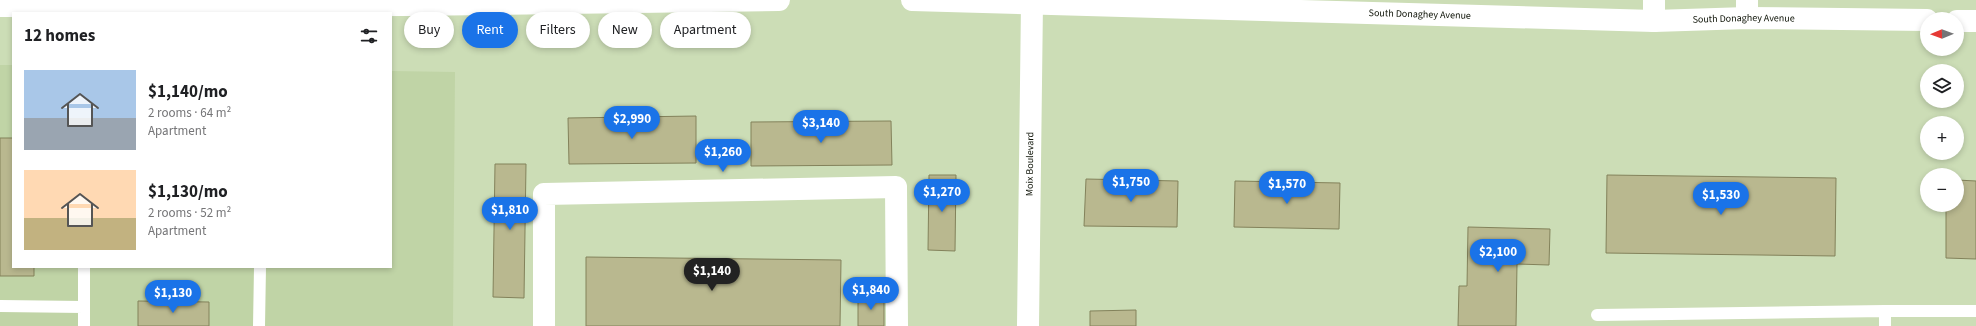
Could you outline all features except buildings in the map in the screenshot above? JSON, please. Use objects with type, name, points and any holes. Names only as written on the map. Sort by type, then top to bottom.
[{"type":"street","points":[[0,6],[92,10],[264,9],[409,3],[779,0]]},
{"type":"street","name":"South Donaghey Avenue","points":[[912,0],[1654,10],[1747,9],[1920,20]]},
{"type":"street","name":"Moix Boulevard","points":[[1028,326],[1032,2]]},
{"type":"street","points":[[1964,21],[1976,21]]},
{"type":"street","points":[[544,326],[544,194],[896,187],[897,326]]},
{"type":"lane","points":[[84,268],[84,326]]},
{"type":"lane","points":[[259,326],[260,268]]},
{"type":"lane","points":[[0,306],[84,306]]},
{"type":"lane","points":[[1885,311],[1885,326]]},
{"type":"lane","points":[[1597,315],[1976,311]]},
{"type":"shaded area","points":[[0,65],[12,65],[12,268],[392,268],[392,71],[455,72],[453,326],[0,326]]}]
